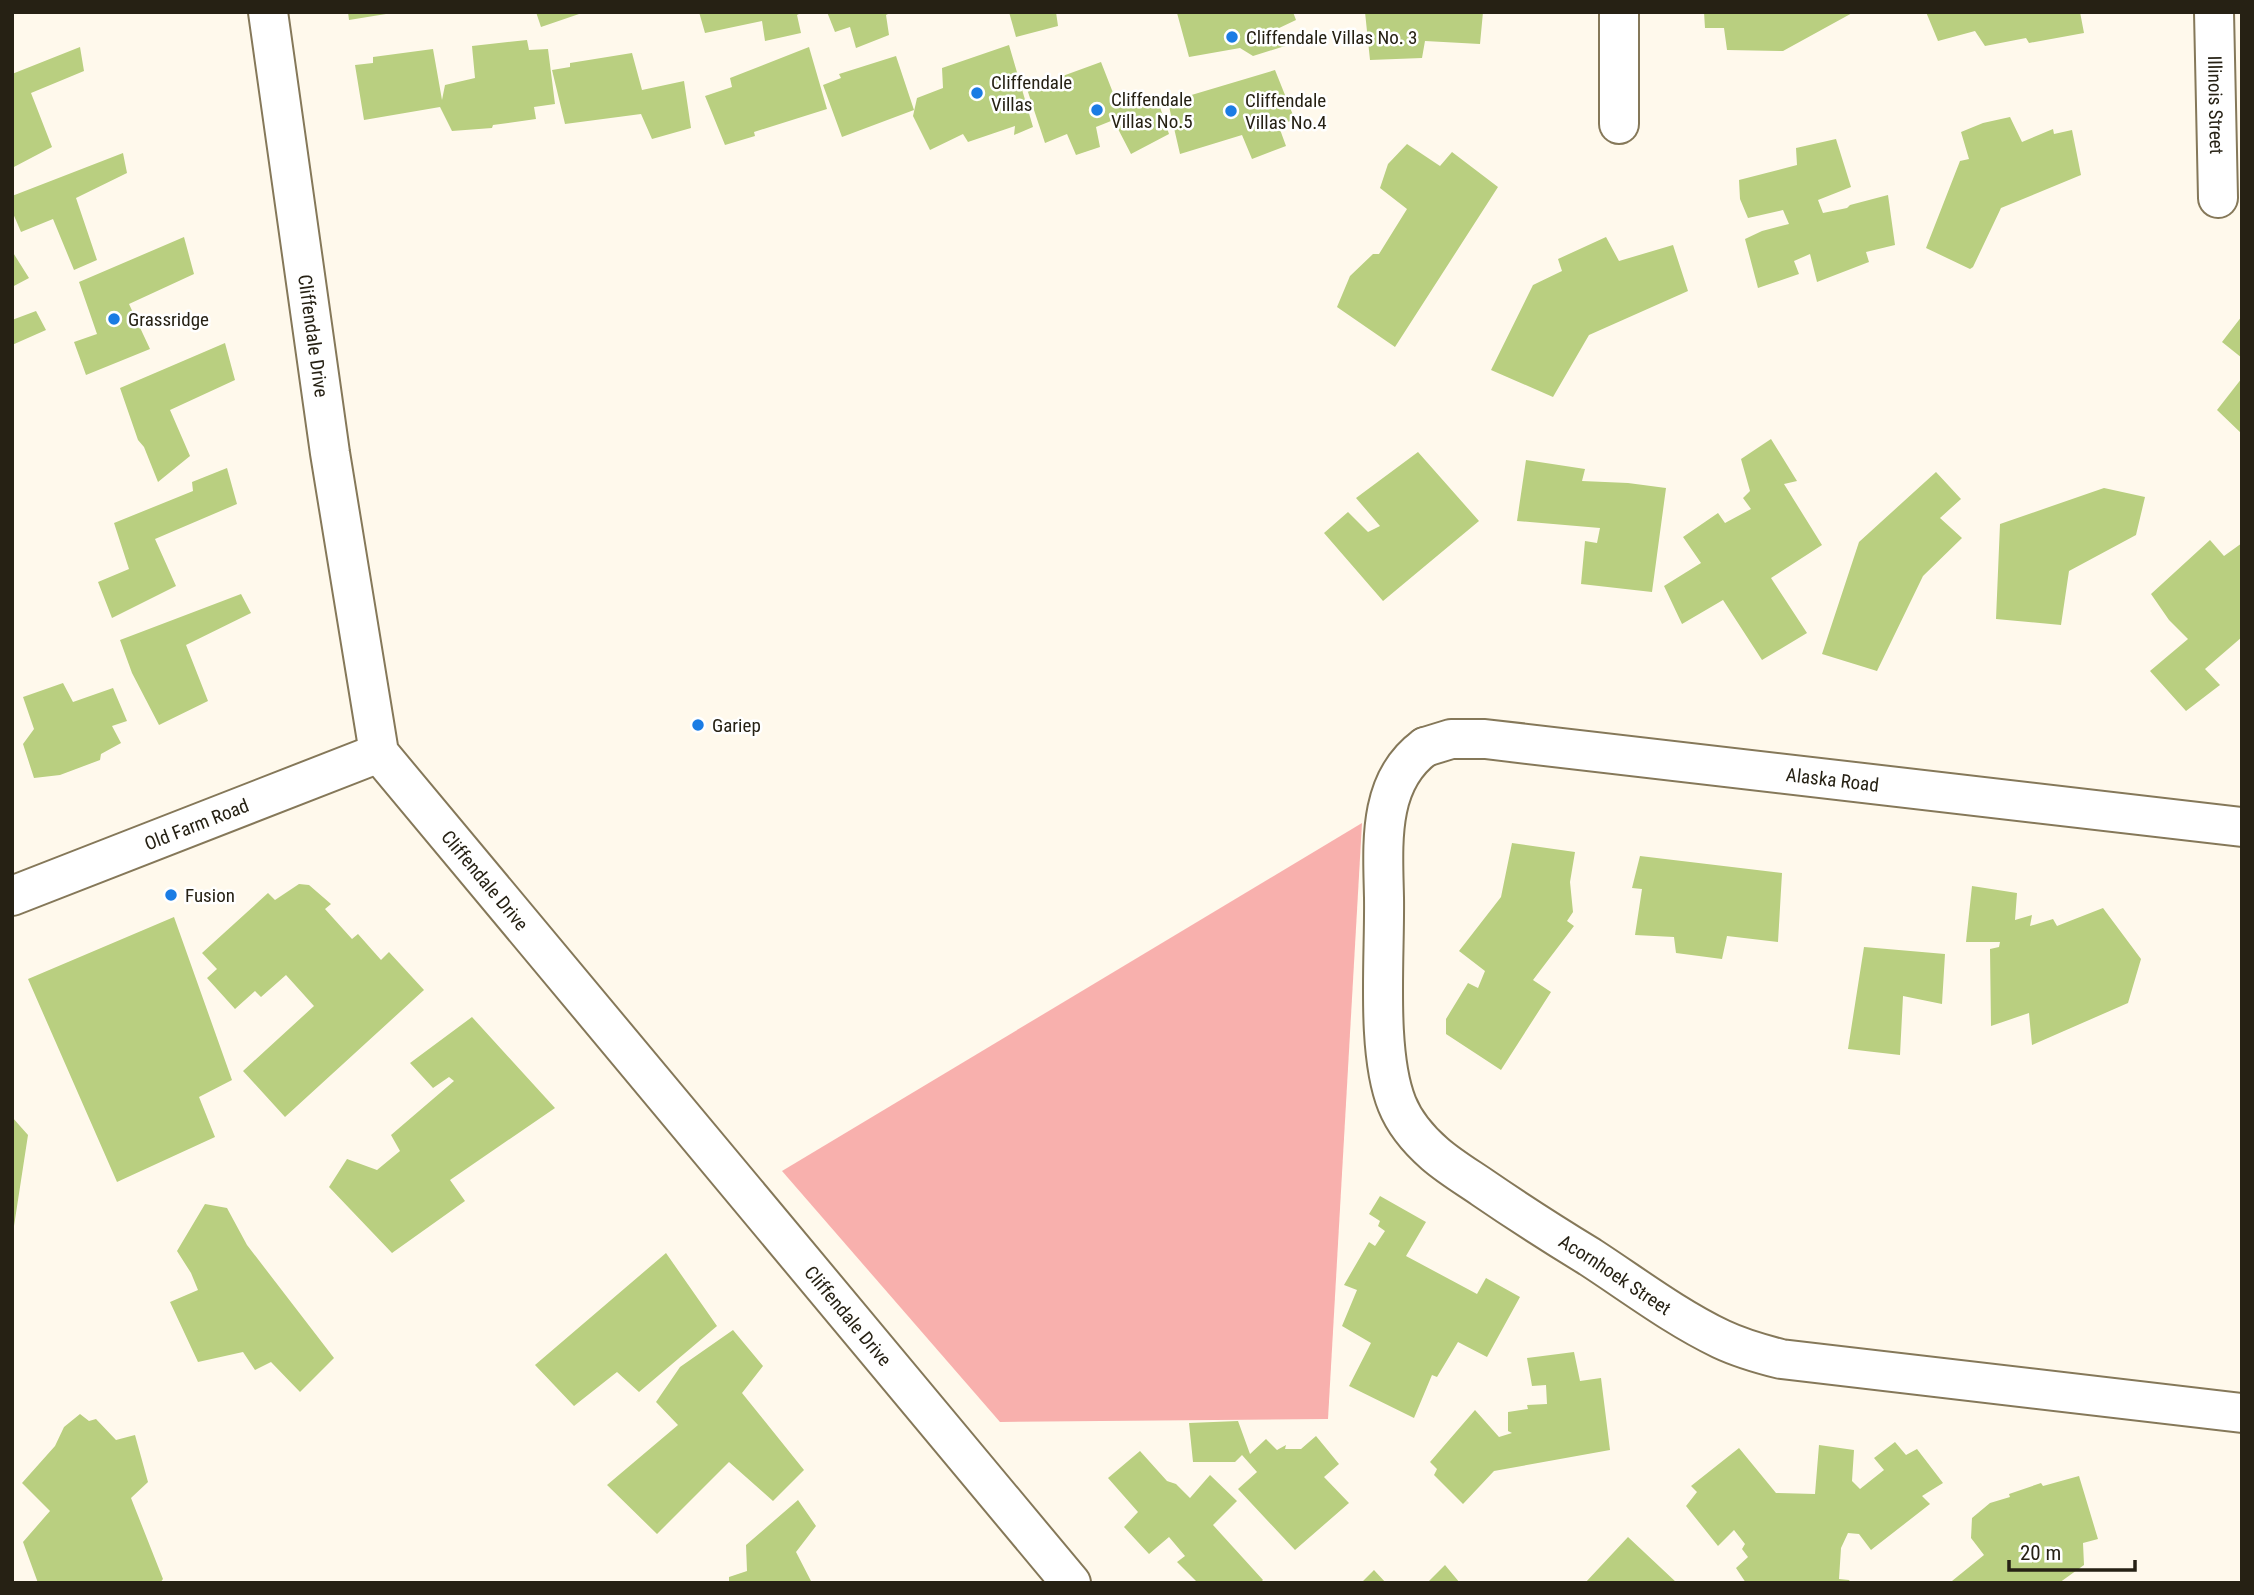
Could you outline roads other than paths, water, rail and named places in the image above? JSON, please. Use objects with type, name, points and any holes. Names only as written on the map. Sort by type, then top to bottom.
[{"type":"street","name":"Cliffendale Drive","points":[[268,12],[330,453],[379,753],[1071,1583]]},
{"type":"street","points":[[1619,12],[1619,124]]},
{"type":"street","name":"Illinois Street","points":[[2214,12],[2218,198]]},
{"type":"street","name":"Alaska Road","points":[[1425,747],[1451,739],[1485,739],[2242,827]]},
{"type":"street","name":"Acornhoek Street","points":[[1425,747],[1409,758],[1393,787],[1386,813],[1383,881],[1385,1036],[1392,1089],[1398,1106],[1408,1126],[1436,1155],[1528,1218],[1698,1326],[1745,1349],[1781,1359],[2242,1413]]},
{"type":"street","name":"Old Farm Road","points":[[12,896],[379,753]]},
{"type":"place","name":"Cliffendale Villas No. 3","points":[[1232,37]]},
{"type":"place","name":"Cliffendale Villas","points":[[977,93]]},
{"type":"place","name":"Cliffendale Villas No.5","points":[[1097,110]]},
{"type":"place","name":"Cliffendale Villas No.4","points":[[1231,111]]},
{"type":"place","name":"Grassridge","points":[[114,319]]},
{"type":"place","name":"Gariep","points":[[698,725]]},
{"type":"place","name":"Fusion","points":[[171,895]]}]
